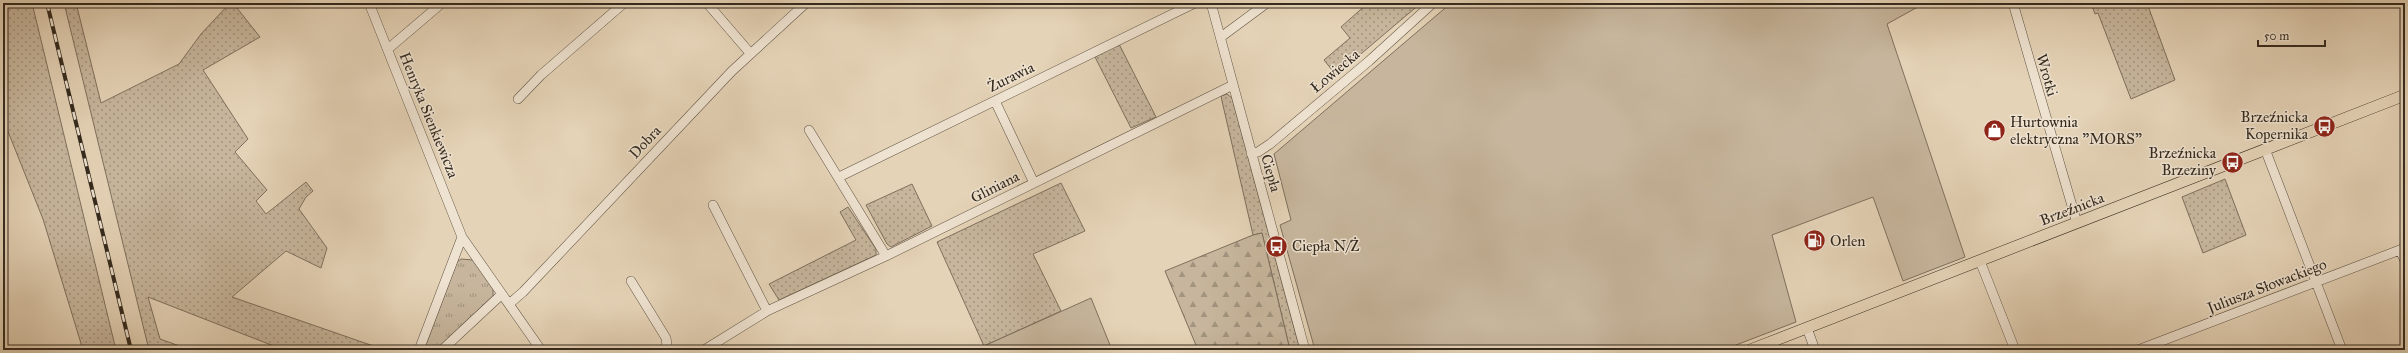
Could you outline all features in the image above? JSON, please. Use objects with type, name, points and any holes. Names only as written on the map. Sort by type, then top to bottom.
[{"type":"main road","name":"Brzeźnicka","points":[[1750,350],[2405,95]]},
{"type":"street","name":"Henryka Sienkiewicza","points":[[369,3],[462,237],[541,350]]},
{"type":"street","points":[[388,49],[442,3]]},
{"type":"street","points":[[518,99],[541,74],[624,3]]},
{"type":"street","points":[[707,3],[750,53]]},
{"type":"street","name":"Dobra","points":[[508,304],[521,294],[750,53],[806,3]]},
{"type":"street","name":"Żurawia","points":[[839,177],[1195,3]]},
{"type":"street","name":"Ciepła","points":[[1211,3],[1305,350]]},
{"type":"street","points":[[1221,37],[1267,3]]},
{"type":"street","name":"Łowiecka","points":[[1251,153],[1258,152],[1270,144],[1369,61],[1433,3]]},
{"type":"street","name":"Wrotki","points":[[2013,3],[2077,223]]},
{"type":"street","name":"Gliniana","points":[[704,350],[768,311],[886,256],[1233,85]]},
{"type":"street","points":[[995,101],[1034,183]]},
{"type":"street","points":[[809,130],[886,256]]},
{"type":"street","points":[[2265,149],[2342,350]]},
{"type":"street","points":[[713,205],[768,311]]},
{"type":"street","points":[[419,350],[462,237]]},
{"type":"street","points":[[2403,249],[2405,261]]},
{"type":"street","name":"Juliusza Słowackiego","points":[[2138,350],[2403,249]]},
{"type":"street","points":[[1980,260],[2015,350]]},
{"type":"street","points":[[631,281],[666,338],[667,345],[663,350]]},
{"type":"street","points":[[442,350],[502,294]]},
{"type":"street","points":[[1807,328],[1815,350]]},
{"type":"green space","points":[[3,3],[32,3],[116,350],[83,350],[43,219],[5,124],[3,115]]},
{"type":"green space","points":[[64,3],[76,3],[101,103],[179,64],[201,34],[230,3],[233,3],[260,37],[203,70],[248,139],[235,152],[267,190],[256,201],[266,214],[306,182],[313,191],[306,197],[299,209],[327,248],[321,268],[286,251],[232,297],[385,350],[284,350],[148,297],[160,339],[191,350],[149,350]]},
{"type":"green space","points":[[1368,3],[1421,3],[1336,75],[1324,60],[1350,38],[1341,27]]},
{"type":"green space","points":[[1451,3],[1925,3],[1887,24],[1965,257],[1903,281],[1873,197],[1772,235],[1796,322],[1723,350],[1315,350],[1280,225],[1291,220],[1274,154]]},
{"type":"green space","points":[[2091,3],[2147,3],[2175,80],[2131,99],[2098,13],[2095,14]]},
{"type":"green space","points":[[1119,44],[1156,117],[1131,128],[1095,57]]},
{"type":"green space","points":[[1227,94],[1232,98],[1300,350],[1290,350],[1262,233],[1253,235],[1221,96]]},
{"type":"green space","points":[[2225,179],[2246,235],[2203,253],[2182,197]]},
{"type":"green space","points":[[1061,183],[1085,231],[1033,254],[1061,311],[984,346],[937,242]]},
{"type":"green space","points":[[912,184],[932,226],[891,247],[887,244],[866,205]]},
{"type":"green space","points":[[848,207],[876,249],[876,255],[779,300],[769,284],[856,240],[840,212]]},
{"type":"green space","points":[[1262,233],[1290,350],[1198,350],[1165,271],[1253,235]]},
{"type":"green space","points":[[461,259],[473,260],[493,288],[493,296],[436,350],[424,350],[457,262]]},
{"type":"green space","points":[[1091,298],[1112,350],[984,350],[984,346]]},
{"type":"railway","points":[[47,3],[131,350]]},
{"type":"place","name":"Brzeźnicka Kopernika","points":[[2324,126]]},
{"type":"place","name":"Hurtownia elektryczna \"MORS\"","points":[[1995,131]]},
{"type":"place","name":"Brzeźnicka Brzeziny","points":[[2232,162]]},
{"type":"place","name":"Orlen","points":[[1814,241]]},
{"type":"place","name":"Ciepła N/Ż","points":[[1277,246]]}]
